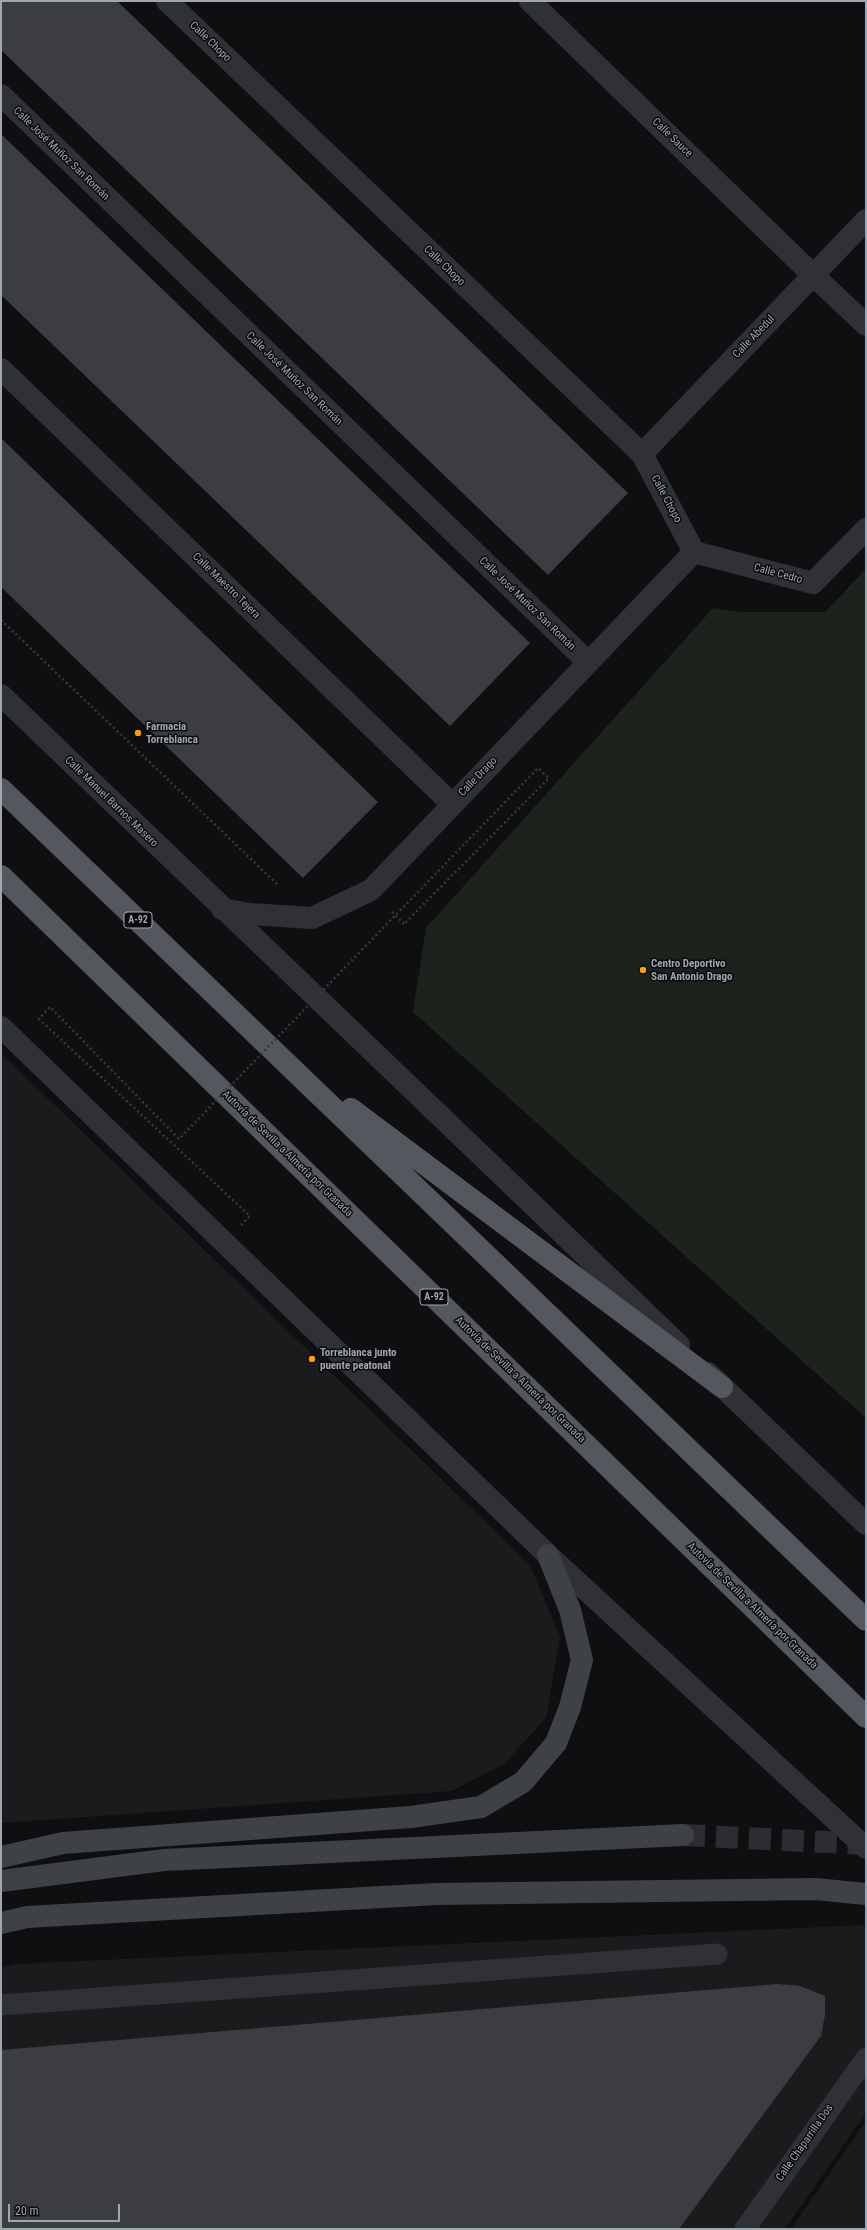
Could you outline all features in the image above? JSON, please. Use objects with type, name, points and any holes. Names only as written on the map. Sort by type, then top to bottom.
[{"type":"highway","name":"A-92","points":[[1,789],[866,1620]]},
{"type":"highway","name":"Autovía de Sevilla a Almería por Granada","points":[[1,876],[866,1717]]},
{"type":"highway","points":[[275,1052],[722,1387]]},
{"type":"main road","points":[[1,1857],[63,1842],[410,1817],[481,1807],[523,1782],[556,1742],[570,1707],[582,1660],[570,1610],[548,1555]]},
{"type":"main road","points":[[1,1881],[164,1860],[683,1835]]},
{"type":"main road","points":[[1,1922],[27,1917],[436,1894],[815,1889],[866,1894]]},
{"type":"street","name":"Calle Chopo","points":[[167,1],[642,454],[694,552]]},
{"type":"street","name":"Calle Sauce","points":[[530,1],[866,325]]},
{"type":"street","name":"Calle José Muñoz San Román","points":[[1,95],[588,662]]},
{"type":"street","name":"Calle Abedul","points":[[642,454],[866,220]]},
{"type":"street","name":"Calle Maestro Tejera","points":[[1,369],[452,804]]},
{"type":"street","name":"Calle Cedro","points":[[694,552],[813,583],[866,529]]},
{"type":"street","name":"Calle Drago","points":[[222,909],[250,914],[312,918],[371,890],[694,552]]},
{"type":"street","name":"Calle Manuel Barrios Masero","points":[[1,695],[222,909],[866,1524]]},
{"type":"street","points":[[1,1027],[548,1555],[866,1848]]},
{"type":"lane","points":[[1,2005],[717,1954]]},
{"type":"lane","name":"Calle Chaparrilla Dos","points":[[745,2229],[866,2058]]},
{"type":"path","points":[[1,620],[278,885]]},
{"type":"path","points":[[241,1225],[250,1216],[39,1019],[50,1007],[179,1139],[538,768],[549,778],[404,924]]},
{"type":"shaded area","name":"Centro Deportivo San Antonio Drago","points":[[866,569],[866,1418],[413,1012],[426,928],[713,608],[742,612],[825,612]]},
{"type":"shaded area","points":[[1,1053],[530,1565],[560,1637],[546,1718],[504,1764],[452,1791],[1,1823]]},
{"type":"shaded area","points":[[866,1925],[866,2113],[785,2229],[1,2229],[1,1968],[16,1964]]},
{"type":"shaded area","points":[[866,2121],[866,2229],[791,2229]]},
{"type":"building","points":[[1,1],[117,1],[628,493],[548,575],[1,50]]},
{"type":"building","points":[[1,134],[530,643],[450,726],[1,295]]},
{"type":"building","points":[[1,438],[378,802],[303,878],[1,587]]},
{"type":"building","points":[[777,1984],[800,1986],[825,1996],[825,2015],[821,2036],[679,2229],[1,2229],[1,2050]]},
{"type":"tunnel","points":[[683,1835],[866,1844]]},
{"type":"place","name":"Farmacia Torreblanca","points":[[138,733]]},
{"type":"place","name":"Centro Deportivo San Antonio Drago","points":[[643,970]]},
{"type":"place","name":"Torreblanca junto puente peatonal","points":[[312,1359]]}]
